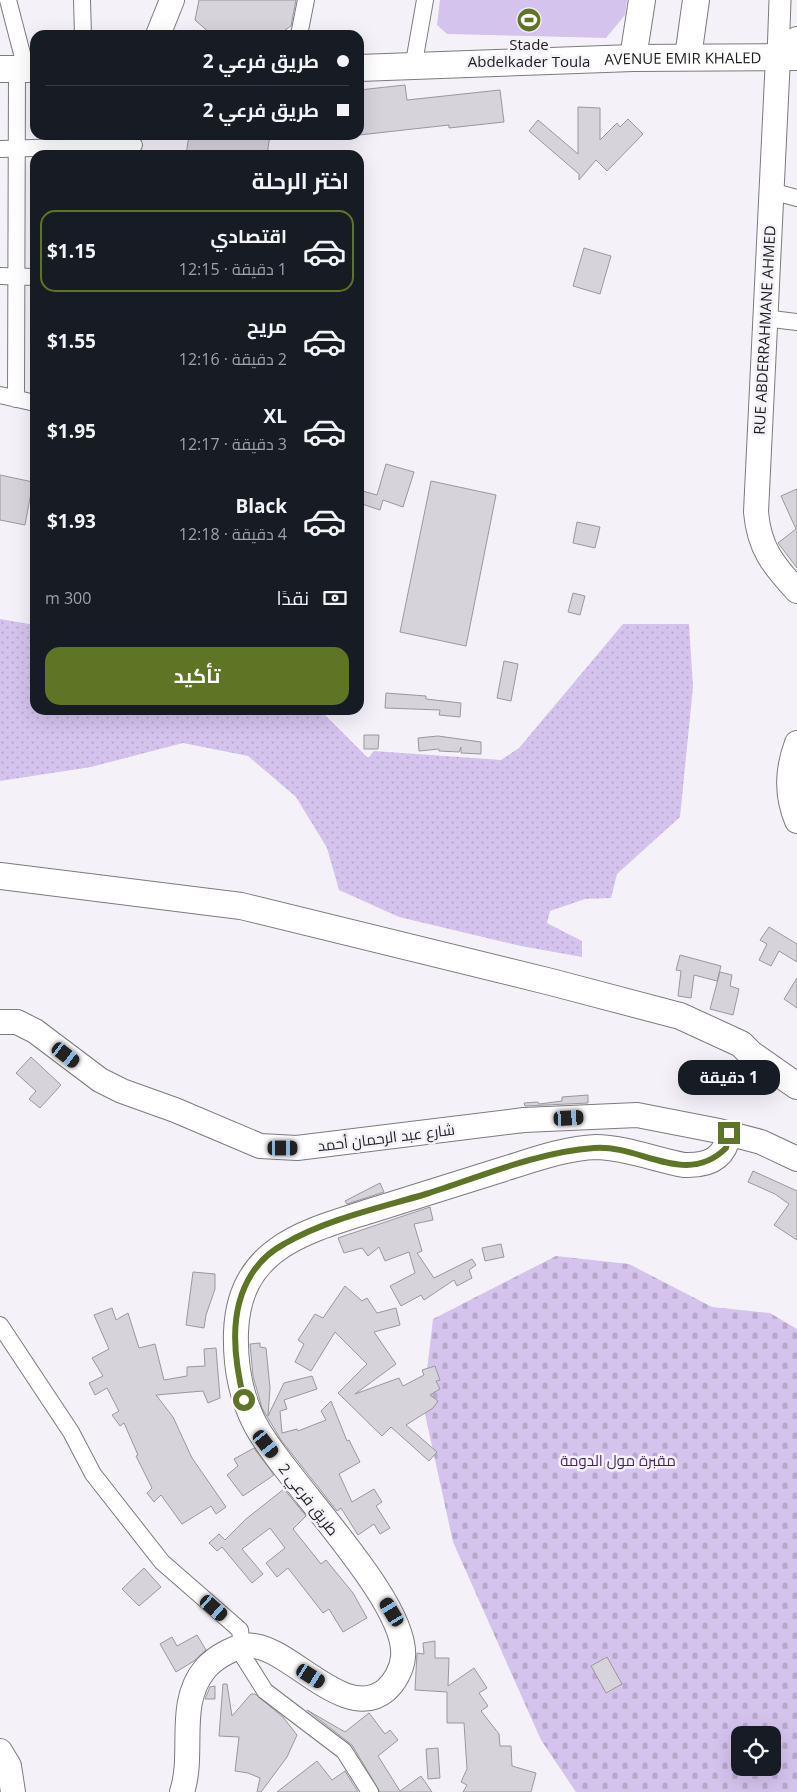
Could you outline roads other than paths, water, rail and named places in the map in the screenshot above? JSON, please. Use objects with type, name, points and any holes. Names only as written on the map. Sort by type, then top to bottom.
[{"type":"main road","points":[[633,58],[642,0]]},
{"type":"main road","points":[[688,57],[696,0]]},
{"type":"main road","points":[[160,30],[172,2]]},
{"type":"main road","points":[[172,2],[175,30]]},
{"type":"main road","points":[[788,57],[797,39]]},
{"type":"main road","name":"AVENUE EMIR KHALED","points":[[364,68],[413,68],[633,58],[788,57]]},
{"type":"main road","name":"RUE ABDERRAHMANE AHMED","points":[[788,57],[771,191],[756,493],[758,532],[767,555],[797,591]]},
{"type":"main road","points":[[797,743],[791,760],[788,793],[797,821]]},
{"type":"main road","points":[[0,876],[251,908],[344,930],[680,1016],[741,1044],[757,1046],[797,1070]]},
{"type":"main road","name":"شارع عبد الرحمان أحمد","points":[[0,1022],[17,1022],[35,1030],[100,1080],[122,1091],[175,1110],[260,1146],[297,1148],[524,1120],[619,1115],[657,1118],[729,1133],[761,1142],[797,1159]]},
{"type":"main road","points":[[741,1044],[751,1054],[797,1086]]},
{"type":"main road","name":"طريق فرعي 2","points":[[243,1646],[255,1646],[272,1653],[338,1693],[362,1699],[384,1692],[394,1682],[403,1658],[399,1628],[384,1599],[266,1444],[244,1400],[238,1373],[236,1325],[244,1288],[262,1261],[283,1244],[323,1226],[535,1160],[596,1147],[695,1166],[720,1155],[726,1148],[729,1133]]},
{"type":"main road","points":[[182,1792],[186,1778],[188,1711],[192,1692],[206,1668],[217,1658],[243,1646]]},
{"type":"main road","points":[[0,1751],[9,1766],[13,1792]]},
{"type":"street","points":[[8,0],[20,69],[8,150],[16,276],[16,398]]},
{"type":"street","points":[[82,0],[84,30]]},
{"type":"street","points":[[300,30],[306,0]]},
{"type":"street","points":[[413,68],[425,0]]},
{"type":"street","points":[[780,0],[788,57]]},
{"type":"street","points":[[8,150],[133,145]]},
{"type":"street","points":[[771,191],[797,198]]},
{"type":"street","points":[[0,276],[30,277]]},
{"type":"street","points":[[764,318],[797,322]]},
{"type":"street","points":[[0,395],[30,402]]},
{"type":"street","points":[[0,1325],[71,1432],[93,1474],[162,1562],[240,1630],[243,1656],[265,1691],[344,1751],[370,1792]]},
{"type":"place","name":"Stade Abdelkader Toula","points":[[529,20]]},
{"type":"park label","name":"مقبرة مول الدومة","points":[[618,1460]]}]
